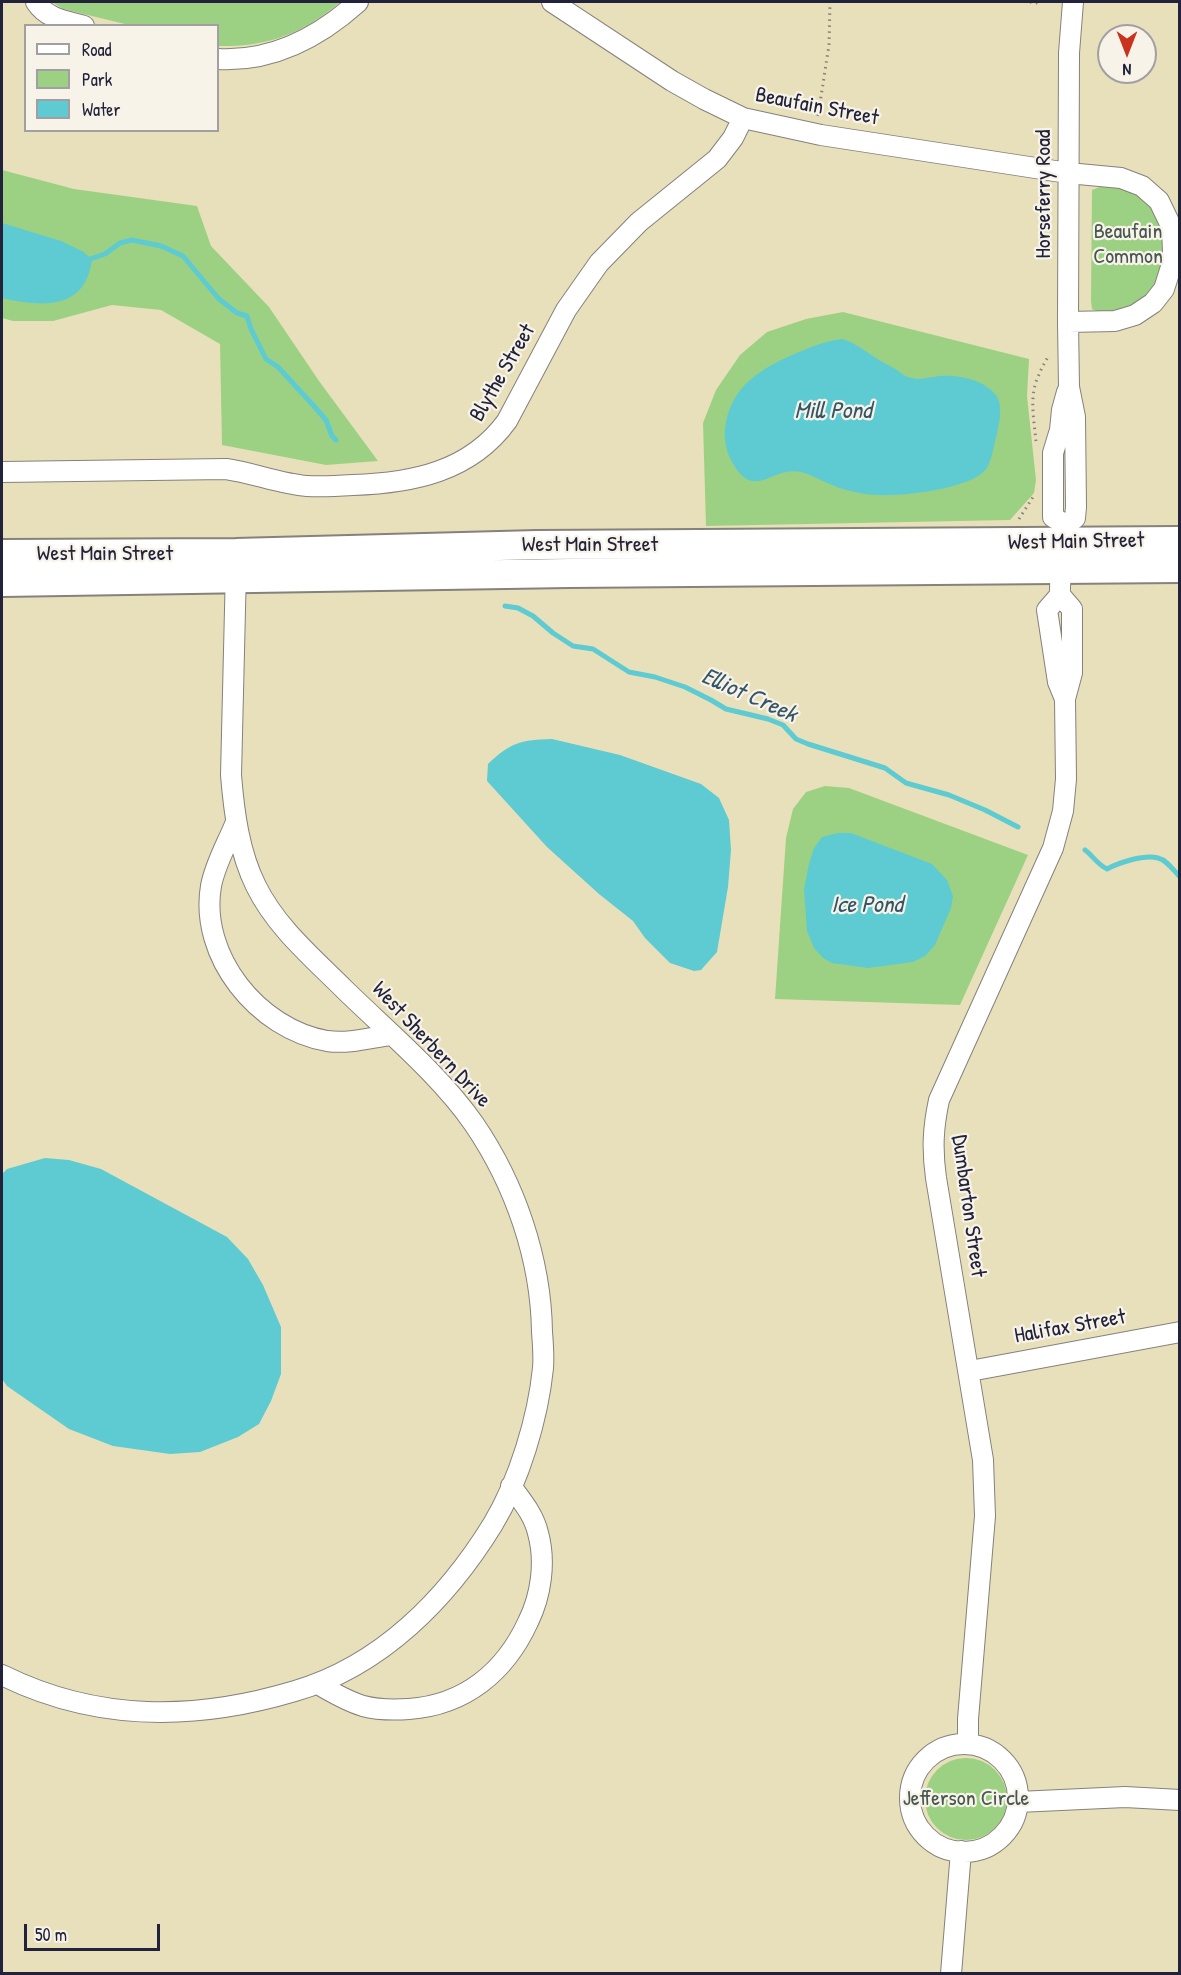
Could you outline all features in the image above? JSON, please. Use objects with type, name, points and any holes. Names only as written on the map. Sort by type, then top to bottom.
[{"type":"street","points":[[36,2],[50,16],[77,24]]},
{"type":"street","points":[[219,59],[248,58],[288,48],[328,26],[358,2]]},
{"type":"street","name":"Beaufain Street","points":[[552,2],[672,81],[742,118],[821,135],[1068,173],[1121,178],[1150,192],[1166,212],[1172,228],[1173,251],[1169,278],[1159,297],[1144,311],[1115,321],[1068,322]]},
{"type":"street","name":"Horseferry Road","points":[[1063,558],[1053,517],[1053,453],[1069,387],[1069,53],[1073,2]]},
{"type":"street","name":"Blythe Street","points":[[2,472],[226,469],[306,486],[324,486],[384,483],[435,473],[452,466],[480,451],[498,433],[512,412],[566,310],[599,263],[639,222],[717,159],[733,138],[742,118]]},
{"type":"street","name":"West Main Street","points":[[2,555],[236,566],[569,573],[1063,558],[1179,541]]},
{"type":"street","name":"West Main Street","points":[[1063,558],[1179,568]]},
{"type":"street","name":"Dumbarton Street","points":[[968,1743],[985,1516],[983,1460],[970,1371],[936,1178],[933,1127],[939,1100],[951,1071],[1057,835],[1065,797],[1065,699],[1058,682],[1047,610],[1063,558]]},
{"type":"street","name":"West Main Street","points":[[2,582],[236,566]]},
{"type":"street","name":"West Sherbern Drive","points":[[2,1675],[56,1697],[96,1707],[138,1712],[178,1713],[215,1710],[253,1703],[318,1684],[376,1651],[406,1630],[457,1577],[502,1508],[520,1464],[536,1412],[543,1366],[542,1313],[536,1266],[520,1216],[500,1166],[472,1121],[434,1078],[309,955],[279,922],[256,886],[242,847],[233,807],[231,775],[236,566]]},
{"type":"street","points":[[236,822],[212,885],[210,908],[213,932],[219,950],[243,992],[281,1023],[304,1034],[346,1043],[390,1035]]},
{"type":"street","name":"Halifax Street","points":[[970,1371],[1179,1332]]},
{"type":"street","points":[[318,1684],[342,1698],[365,1706],[390,1710],[420,1708],[442,1704],[465,1693],[489,1677],[506,1660],[519,1643],[532,1614],[540,1587],[542,1560],[539,1534],[531,1514],[511,1486]]},
{"type":"street","points":[[968,1743],[989,1750],[1000,1757],[1011,1770],[1017,1786],[1018,1802],[1012,1824],[1001,1837],[989,1846],[972,1851],[961,1851],[948,1849],[932,1841],[920,1828],[911,1806],[910,1791],[917,1771],[925,1761],[941,1749],[954,1744],[968,1743]]},
{"type":"street","points":[[1018,1802],[1125,1797],[1179,1800]]},
{"type":"street","points":[[951,1974],[961,1851]]},
{"type":"path","points":[[817,118],[829,45],[830,2]]},
{"type":"path","points":[[1030,2],[1039,2]]},
{"type":"path","points":[[1037,449],[1033,409],[1034,388],[1050,351]]},
{"type":"path","points":[[1016,523],[1036,493]]},
{"type":"green space","points":[[52,2],[340,2],[312,23],[298,30],[269,41],[236,46],[219,46],[219,24],[125,24],[63,9]]},
{"type":"green space","points":[[2,170],[74,189],[197,206],[211,246],[269,307],[319,381],[378,461],[326,465],[222,445],[220,344],[161,310],[112,305],[53,321],[13,321],[2,318]]},
{"type":"green space","name":"Beaufain Common","points":[[1102,186],[1126,187],[1147,199],[1165,230],[1165,259],[1158,282],[1150,295],[1121,312],[1103,314],[1092,309],[1091,301],[1092,190]]},
{"type":"green space","points":[[843,312],[1029,359],[1027,396],[1036,480],[1034,493],[1010,520],[706,526],[703,423],[716,390],[740,355],[767,332],[806,319]]},
{"type":"green space","points":[[825,786],[849,788],[1028,855],[960,1005],[775,999],[786,838],[793,809],[806,792]]},
{"type":"green space","name":"Jefferson Circle","points":[[958,1758],[974,1758],[989,1765],[1000,1776],[1007,1791],[1004,1815],[995,1828],[974,1840],[958,1840],[943,1833],[932,1822],[925,1807],[925,1791],[932,1776],[943,1765]]},
{"type":"water","points":[[2,223],[61,241],[84,252],[92,260],[88,277],[80,289],[71,297],[59,302],[32,303],[2,298]]},
{"type":"water","name":"Mill Pond","points":[[842,339],[851,342],[907,376],[916,379],[940,376],[962,377],[977,381],[990,389],[1000,404],[1000,417],[987,468],[980,475],[956,485],[926,492],[898,495],[865,494],[843,489],[801,472],[790,471],[755,481],[739,473],[728,453],[725,433],[728,414],[741,390],[761,372],[785,358],[820,344]]},
{"type":"water","points":[[552,739],[620,755],[701,784],[719,798],[729,820],[731,850],[728,887],[717,952],[701,970],[694,971],[670,963],[645,938],[633,921],[547,847],[487,781],[488,764],[503,751],[532,740]]},
{"type":"water","name":"Ice Pond","points":[[851,833],[932,864],[947,880],[953,896],[951,908],[935,945],[925,956],[913,962],[868,968],[832,963],[823,958],[814,948],[807,931],[804,889],[809,864],[814,848],[822,837]]},
{"type":"water","points":[[45,1158],[69,1160],[101,1169],[227,1237],[248,1259],[263,1285],[281,1327],[281,1374],[259,1424],[238,1437],[200,1452],[170,1454],[113,1446],[69,1429],[7,1386],[2,1379],[2,1174],[7,1169]]},
{"type":"waterway","name":"Elliot Creek","points":[[84,261],[105,254],[120,243],[132,240],[161,246],[183,256],[219,299],[237,313],[247,316],[266,359],[278,367],[326,420],[336,440]]},
{"type":"waterway","name":"Elliot Creek","points":[[505,606],[518,608],[533,616],[573,646],[593,649],[629,672],[655,677],[685,687],[726,709],[768,719],[783,725],[796,739],[885,768],[906,783],[949,795],[1018,827]]},
{"type":"waterway","name":"Elliot Creek","points":[[1085,850],[1107,869],[1131,860],[1152,857],[1164,861],[1180,877]]}]
